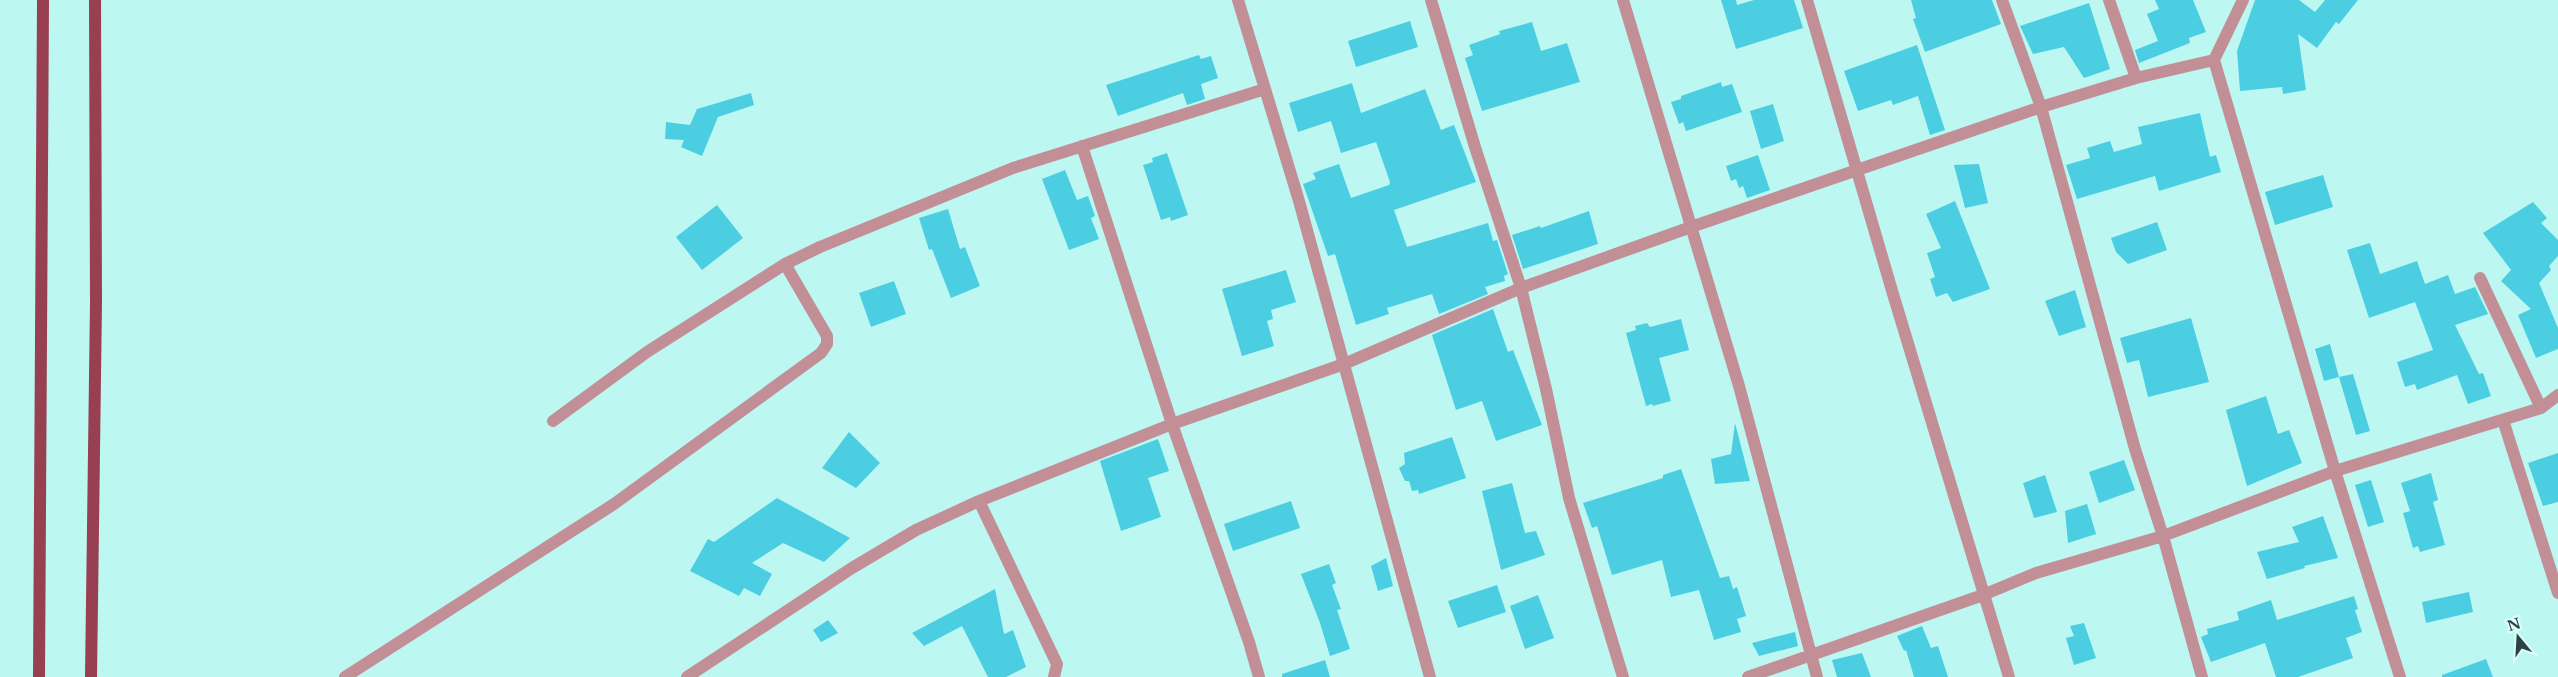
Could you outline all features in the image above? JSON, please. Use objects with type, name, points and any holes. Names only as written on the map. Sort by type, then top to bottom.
[{"type":"main road","points":[[39,677],[43,0]]},
{"type":"main road","points":[[91,677],[96,302],[95,0]]},
{"type":"street","points":[[1238,0],[1344,364],[1430,677]]},
{"type":"street","points":[[1432,0],[1475,147],[1521,288],[1569,498],[1623,677]]},
{"type":"street","points":[[1623,0],[1738,386],[1817,677]]},
{"type":"street","points":[[1807,0],[2009,677]]},
{"type":"street","points":[[2002,0],[2041,108],[2135,449],[2163,536],[2202,677]]},
{"type":"street","points":[[2109,0],[2136,78]]},
{"type":"street","points":[[2243,0],[2214,60],[2335,471],[2400,677]]},
{"type":"street","points":[[687,677],[852,568],[916,530],[980,501],[1172,424],[1344,364],[1521,288],[1691,227],[1856,169],[2041,108],[2136,78],[2214,60]]},
{"type":"street","points":[[553,421],[647,352],[785,264],[847,235],[1013,168],[1265,90]]},
{"type":"street","points":[[1082,146],[1172,424],[1259,677]]},
{"type":"street","points":[[345,677],[614,504],[821,353],[827,344],[827,336],[785,264]]},
{"type":"street","points":[[2480,278],[2541,408]]},
{"type":"street","points":[[1748,677],[1983,595],[2036,573],[2163,536],[2335,471],[2541,408],[2558,395]]},
{"type":"street","points":[[2503,420],[2558,594]]},
{"type":"street","points":[[980,501],[1057,664],[1054,677]]},
{"type":"building","points":[[1721,0],[1736,0],[1737,5],[1754,0],[1794,0],[1803,28],[1736,49]]},
{"type":"building","points":[[1911,0],[1992,0],[2001,24],[1925,52],[1913,19],[1916,18]]},
{"type":"building","points":[[2155,0],[2193,0],[2206,32],[2189,38],[2190,43],[2139,63],[2135,50],[2158,41],[2147,14],[2159,9]]},
{"type":"building","points":[[2255,0],[2299,0],[2315,12],[2325,0],[2358,0],[2339,24],[2336,22],[2317,48],[2298,34],[2306,90],[2283,94],[2282,87],[2240,91],[2237,51]]},
{"type":"building","points":[[2089,3],[2110,69],[2084,78],[2064,47],[2033,54],[2020,26]]},
{"type":"building","points":[[1410,21],[1418,47],[1356,67],[1348,41]]},
{"type":"building","points":[[1532,22],[1541,51],[1567,43],[1580,82],[1482,111],[1465,58],[1473,55],[1469,45],[1500,34],[1499,31]]},
{"type":"building","points":[[1917,45],[1945,130],[1930,135],[1918,96],[1893,105],[1891,100],[1858,111],[1844,71]]},
{"type":"building","points":[[1199,55],[1201,59],[1211,56],[1218,78],[1201,84],[1205,99],[1187,105],[1183,93],[1118,116],[1106,85]]},
{"type":"building","points":[[1721,82],[1722,87],[1732,84],[1742,112],[1686,131],[1683,122],[1679,124],[1671,102],[1681,99],[1681,96]]},
{"type":"building","points":[[1352,83],[1361,113],[1425,89],[1441,130],[1454,125],[1476,182],[1394,210],[1407,247],[1488,223],[1493,241],[1497,240],[1508,274],[1504,276],[1505,281],[1485,287],[1488,294],[1439,314],[1432,294],[1387,308],[1389,314],[1356,325],[1335,254],[1328,256],[1303,184],[1316,179],[1313,173],[1339,164],[1351,198],[1389,185],[1390,182],[1376,142],[1341,153],[1331,121],[1298,132],[1289,103]]},
{"type":"building","points":[[751,93],[754,105],[718,117],[702,156],[681,147],[684,140],[665,139],[666,122],[690,125],[697,109]]},
{"type":"building","points":[[1773,104],[1784,141],[1761,149],[1750,111]]},
{"type":"building","points":[[2200,113],[2210,157],[2216,155],[2221,172],[2159,191],[2155,176],[2077,199],[2066,165],[2090,158],[2087,148],[2110,141],[2114,152],[2142,144],[2138,127]]},
{"type":"building","points":[[1167,153],[1188,215],[1171,221],[1170,217],[1161,220],[1143,165],[1153,162],[1152,158]]},
{"type":"building","points":[[1758,155],[1770,190],[1747,198],[1743,186],[1739,188],[1736,179],[1731,181],[1726,166]]},
{"type":"building","points":[[1979,164],[1988,203],[1965,208],[1954,165]]},
{"type":"building","points":[[1065,170],[1077,200],[1088,196],[1095,216],[1091,218],[1099,239],[1069,250],[1042,179]]},
{"type":"building","points":[[2323,175],[2333,207],[2275,225],[2265,192]]},
{"type":"building","points":[[1955,201],[1990,289],[1953,302],[1947,293],[1936,297],[1930,279],[1935,277],[1927,253],[1941,248],[1926,214]]},
{"type":"building","points":[[2533,202],[2547,218],[2541,223],[2558,240],[2558,256],[2549,266],[2551,270],[2539,283],[2558,328],[2558,349],[2536,358],[2518,315],[2531,309],[2501,281],[2511,270],[2483,233]]},
{"type":"building","points":[[717,205],[743,238],[702,270],[676,237]]},
{"type":"building","points":[[948,209],[960,249],[965,247],[980,286],[951,298],[932,249],[929,250],[919,218]]},
{"type":"building","points":[[1589,211],[1598,244],[1523,269],[1512,235],[1540,226],[1541,228]]},
{"type":"building","points":[[2157,222],[2167,250],[2128,264],[2116,252],[2111,238]]},
{"type":"building","points":[[2370,243],[2380,274],[2417,261],[2425,284],[2448,275],[2455,294],[2475,287],[2488,314],[2455,325],[2479,374],[2483,373],[2491,396],[2468,404],[2457,375],[2417,390],[2415,384],[2405,387],[2397,362],[2433,350],[2415,302],[2369,318],[2347,250]]},
{"type":"building","points":[[1286,270],[1296,302],[1271,310],[1273,319],[1267,321],[1274,346],[1242,356],[1222,289]]},
{"type":"building","points":[[894,281],[906,314],[871,327],[859,293]]},
{"type":"building","points":[[2075,290],[2086,327],[2059,336],[2045,301]]},
{"type":"building","points":[[1493,309],[1508,352],[1513,350],[1542,425],[1496,441],[1482,401],[1456,410],[1432,335]]},
{"type":"building","points":[[2191,318],[2209,382],[2148,397],[2139,360],[2127,363],[2120,338]]},
{"type":"building","points":[[1681,319],[1689,350],[1659,358],[1671,401],[1646,406],[1626,333],[1636,330],[1635,326],[1647,323],[1650,327]]},
{"type":"building","points":[[2330,344],[2339,377],[2324,381],[2315,349]]},
{"type":"building","points":[[2353,374],[2370,431],[2356,435],[2339,377]]},
{"type":"building","points":[[2266,396],[2278,434],[2289,430],[2302,463],[2247,486],[2226,410]]},
{"type":"building","points":[[1735,423],[1750,481],[1715,484],[1711,459],[1731,454]]},
{"type":"building","points":[[849,432],[880,463],[856,488],[822,468]]},
{"type":"building","points":[[1452,437],[1466,478],[1419,494],[1418,490],[1412,491],[1409,481],[1405,481],[1399,468],[1405,464],[1404,453]]},
{"type":"building","points":[[1158,439],[1169,471],[1148,478],[1161,517],[1121,531],[1100,461]]},
{"type":"building","points":[[2558,453],[2558,502],[2543,506],[2528,463]]},
{"type":"building","points":[[2124,460],[2135,490],[2099,503],[2089,472]]},
{"type":"building","points":[[1681,469],[1720,578],[1729,576],[1733,589],[1737,587],[1746,616],[1737,619],[1741,632],[1714,640],[1699,590],[1671,597],[1662,560],[1612,575],[1597,526],[1592,528],[1583,503],[1663,478],[1663,475]]},
{"type":"building","points":[[2431,473],[2438,500],[2433,502],[2445,545],[2420,552],[2418,546],[2413,548],[2403,513],[2410,511],[2401,483]]},
{"type":"building","points":[[2045,475],[2057,512],[2034,518],[2023,483]]},
{"type":"building","points":[[2371,480],[2384,522],[2368,527],[2355,485]]},
{"type":"building","points":[[1512,483],[1525,533],[1536,531],[1545,555],[1501,570],[1482,491]]},
{"type":"building","points":[[777,498],[850,538],[824,562],[783,543],[752,563],[772,574],[760,596],[744,588],[739,596],[690,571],[708,539],[714,542]]},
{"type":"building","points":[[1291,501],[1300,528],[1233,551],[1224,524]]},
{"type":"building","points":[[2087,504],[2096,534],[2068,543],[2065,511]]},
{"type":"building","points":[[2323,516],[2338,558],[2304,566],[2305,568],[2267,579],[2257,552],[2299,542],[2292,527]]},
{"type":"building","points":[[1386,558],[1393,586],[1378,591],[1371,566]]},
{"type":"building","points":[[1329,564],[1336,583],[1332,585],[1341,609],[1337,610],[1350,649],[1330,656],[1320,623],[1301,574]]},
{"type":"building","points":[[1497,585],[1506,612],[1458,628],[1448,601]]},
{"type":"building","points":[[995,589],[1004,634],[1013,630],[1026,667],[1006,677],[988,677],[962,626],[924,646],[912,633]]},
{"type":"building","points":[[2469,592],[2473,612],[2426,623],[2422,602]]},
{"type":"building","points":[[1538,595],[1554,638],[1525,649],[1510,606]]},
{"type":"building","points":[[2354,596],[2358,609],[2355,610],[2362,632],[2346,638],[2353,658],[2298,677],[2276,677],[2265,643],[2211,662],[2201,637],[2208,634],[2207,629],[2239,620],[2237,612],[2271,600],[2277,620]]},
{"type":"building","points":[[828,620],[838,633],[821,642],[813,630]]},
{"type":"building","points":[[2084,623],[2096,658],[2074,665],[2066,638],[2074,636],[2070,626]]},
{"type":"building","points":[[1922,626],[1931,648],[1938,646],[1948,677],[1914,677],[1906,650],[1904,651],[1897,636]]},
{"type":"building","points":[[1795,632],[1798,646],[1759,656],[1752,643]]},
{"type":"building","points":[[1862,653],[1871,677],[1837,677],[1832,660]]},
{"type":"building","points":[[2486,659],[2493,677],[2442,677],[2442,675]]},
{"type":"building","points":[[1325,660],[1330,677],[1282,677],[1282,674]]}]
